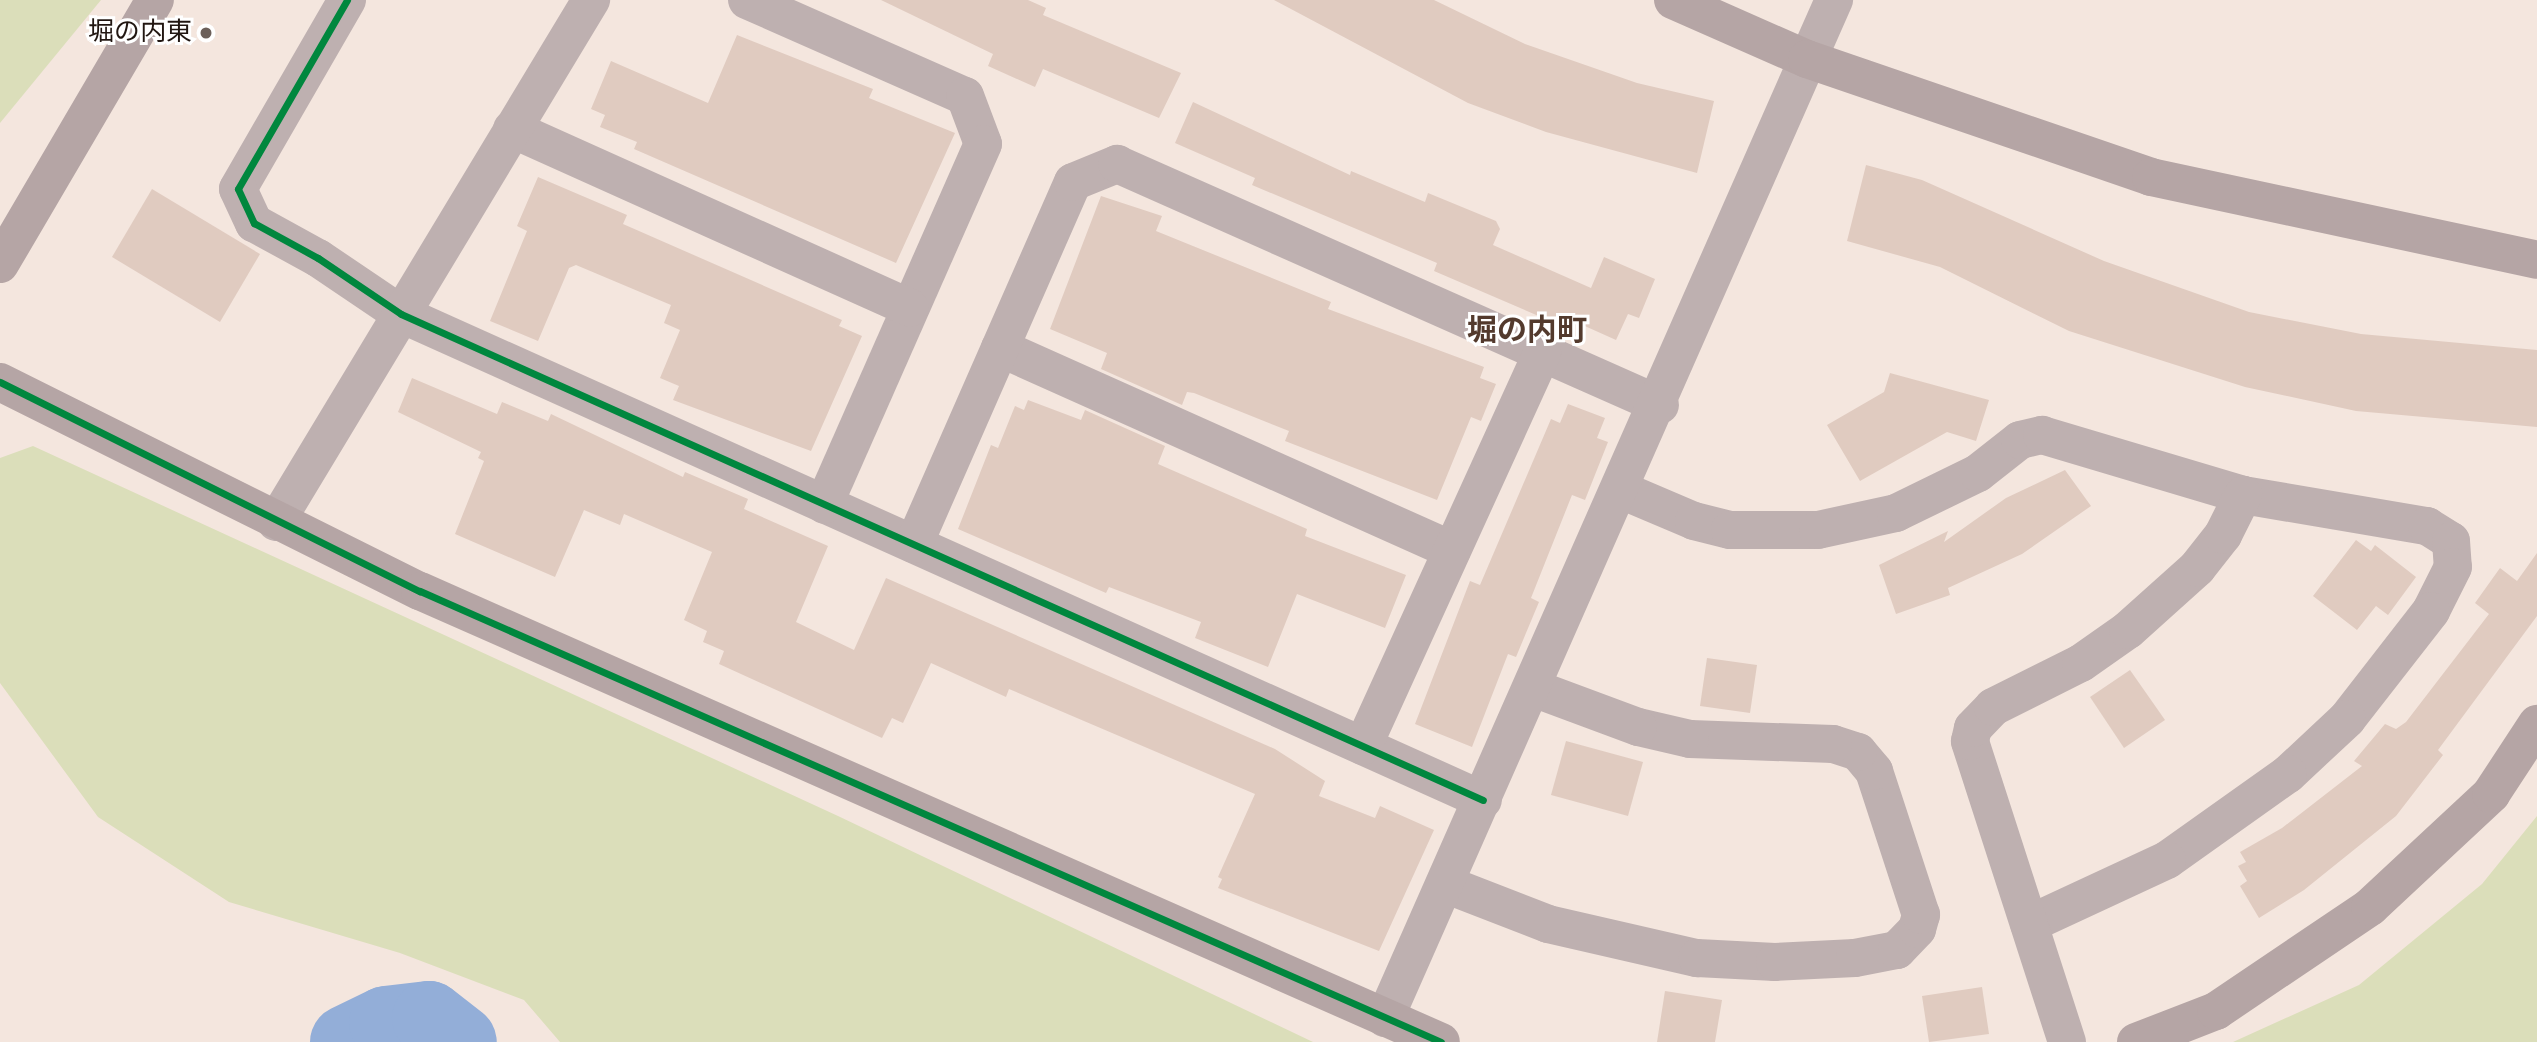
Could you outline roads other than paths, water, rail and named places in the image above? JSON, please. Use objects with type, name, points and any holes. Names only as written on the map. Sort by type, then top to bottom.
[{"type":"street","points":[[0,264],[155,0]]},
{"type":"street","points":[[347,0],[239,189],[254,223],[401,314],[1483,800]]},
{"type":"street","points":[[276,522],[591,0]]},
{"type":"street","points":[[747,0],[965,96],[983,144],[824,504]]},
{"type":"street","points":[[1673,0],[1807,59],[2151,177],[2537,260]]},
{"type":"street","points":[[1385,1018],[1660,405],[1834,0]]},
{"type":"street","points":[[512,129],[910,307]]},
{"type":"street","points":[[914,544],[1073,182],[1117,164],[1660,405]]},
{"type":"street","points":[[1000,348],[1452,550]]},
{"type":"street","points":[[1363,746],[1542,352]]},
{"type":"street","points":[[0,382],[276,522],[433,597],[1441,1042]]},
{"type":"street","points":[[1621,490],[1694,521],[1730,530],[1818,530],[1896,513],[1978,473],[2020,440],[2042,435],[2243,495],[2427,526],[2451,541],[2453,566],[2431,611],[2347,719],[2287,774],[2167,860],[2029,924]]},
{"type":"street","points":[[2067,1042],[1970,741],[1973,728],[1993,707],[2081,663],[2128,630],[2197,568],[2223,535],[2243,495]]},
{"type":"street","points":[[1445,884],[1548,924],[1697,958],[1775,962],[1855,958],[1897,950],[1917,929],[1921,915],[1874,771],[1858,752],[1833,744],[1690,739],[1638,727],[1533,688]]},
{"type":"street","points":[[2136,1042],[2216,1011],[2370,907],[2491,794],[2537,724]]},
{"type":"waterway","points":[[347,1042],[386,1023],[429,1018],[460,1042]]},
{"type":"place","name":"堀の内東","points":[[206,33]]},
{"type":"district","name":"堀の内町","points":[[1527,331]]}]
